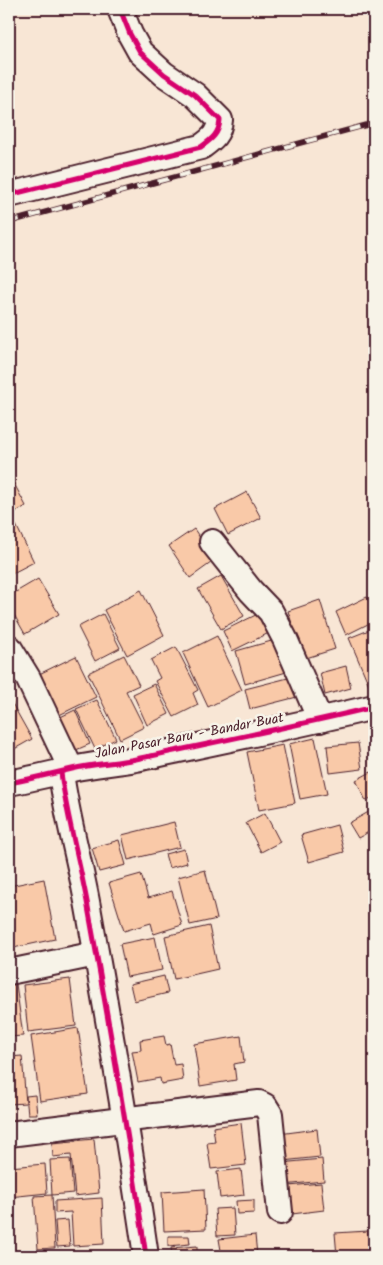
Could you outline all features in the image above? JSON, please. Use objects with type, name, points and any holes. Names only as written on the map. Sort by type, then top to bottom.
[{"type":"street","points":[[9,195],[201,147],[213,139],[219,130],[220,120],[195,94],[164,74],[140,52],[120,9]]},
{"type":"street","points":[[212,542],[271,612],[285,639],[320,720]]},
{"type":"street","points":[[9,647],[28,678],[66,771],[69,821],[81,868],[126,1120],[146,1256]]},
{"type":"street","name":"Jalan Pasar Baru - Bandar Buat","points":[[9,783],[133,759],[374,707]]},
{"type":"street","points":[[9,972],[96,954]]},
{"type":"street","points":[[9,1134],[259,1103],[265,1106],[270,1114],[280,1212]]},
{"type":"building","points":[[9,476],[26,506],[9,516]]},
{"type":"building","points":[[247,492],[261,518],[228,535],[215,509]]},
{"type":"building","points":[[16,525],[34,562],[9,575],[9,528]]},
{"type":"building","points":[[194,529],[215,560],[190,578],[169,546]]},
{"type":"building","points":[[221,576],[244,616],[221,629],[198,589]]},
{"type":"building","points":[[38,579],[59,614],[25,634],[9,606],[9,596]]},
{"type":"building","points":[[141,590],[164,635],[127,655],[104,610]]},
{"type":"building","points":[[367,597],[374,612],[374,621],[346,635],[336,612]]},
{"type":"building","points":[[320,600],[335,649],[303,659],[288,611]]},
{"type":"building","points":[[264,611],[273,631],[232,651],[223,631]]},
{"type":"building","points":[[103,614],[120,648],[95,661],[78,627]]},
{"type":"building","points":[[374,628],[374,683],[369,685],[349,638]]},
{"type":"building","points":[[217,636],[242,690],[208,707],[183,653]]},
{"type":"building","points":[[282,638],[290,671],[245,684],[236,651]]},
{"type":"building","points":[[176,647],[198,690],[193,693],[198,705],[174,717],[155,681],[160,678],[151,660]]},
{"type":"building","points":[[124,655],[139,685],[126,691],[144,727],[120,739],[88,673]]},
{"type":"building","points":[[76,656],[96,697],[53,718],[33,677]]},
{"type":"building","points":[[346,666],[351,688],[325,695],[320,673]]},
{"type":"building","points":[[292,677],[297,697],[250,709],[245,689]]},
{"type":"building","points":[[154,684],[169,714],[147,725],[133,694]]},
{"type":"building","points":[[9,698],[32,739],[9,752]]},
{"type":"building","points":[[97,700],[116,739],[95,749],[76,709]]},
{"type":"building","points":[[75,710],[90,744],[69,753],[54,720]]},
{"type":"building","points":[[315,738],[327,794],[300,799],[289,744]]},
{"type":"building","points":[[358,743],[362,769],[330,773],[327,746]]},
{"type":"building","points":[[283,745],[295,803],[259,810],[247,752]]},
{"type":"building","points":[[371,772],[374,777],[374,796],[366,801],[356,780]]},
{"type":"building","points":[[374,809],[374,829],[358,838],[349,823]]},
{"type":"building","points":[[265,813],[280,842],[261,852],[246,823]]},
{"type":"building","points":[[174,822],[180,847],[128,860],[122,835]]},
{"type":"building","points":[[337,825],[344,852],[309,862],[301,835]]},
{"type":"building","points":[[119,840],[126,865],[99,872],[92,848]]},
{"type":"building","points":[[184,849],[187,863],[169,868],[165,854]]},
{"type":"building","points":[[205,870],[217,919],[190,925],[178,877]]},
{"type":"building","points":[[141,874],[148,898],[172,891],[182,925],[154,934],[151,923],[124,931],[109,883]]},
{"type":"building","points":[[44,879],[55,939],[13,948],[9,928],[9,886]]},
{"type":"building","points":[[209,926],[218,969],[174,979],[165,936]]},
{"type":"building","points":[[155,937],[162,970],[127,977],[120,944]]},
{"type":"building","points":[[164,976],[168,993],[134,1001],[130,984]]},
{"type":"building","points":[[70,979],[76,1026],[28,1032],[23,985]]},
{"type":"building","points":[[16,984],[23,1036],[9,1037],[9,985]]},
{"type":"building","points":[[78,1028],[88,1094],[40,1101],[31,1036]]},
{"type":"building","points":[[164,1036],[166,1045],[170,1044],[174,1065],[181,1064],[183,1080],[161,1084],[160,1078],[138,1082],[132,1051],[141,1050],[140,1040]]},
{"type":"building","points":[[241,1036],[244,1062],[234,1064],[236,1080],[200,1086],[194,1044]]},
{"type":"building","points":[[22,1056],[26,1103],[9,1104],[9,1057]]},
{"type":"building","points":[[35,1095],[37,1114],[28,1114],[26,1096]]},
{"type":"building","points":[[241,1123],[246,1165],[211,1169],[207,1143],[215,1142],[213,1127]]},
{"type":"building","points":[[317,1129],[320,1157],[282,1161],[279,1134]]},
{"type":"building","points":[[94,1139],[99,1193],[75,1196],[71,1155],[53,1157],[52,1143]]},
{"type":"building","points":[[70,1159],[73,1193],[52,1195],[50,1160]]},
{"type":"building","points":[[322,1159],[324,1181],[283,1185],[280,1163]]},
{"type":"building","points":[[45,1164],[47,1193],[9,1197],[9,1167]]},
{"type":"building","points":[[241,1169],[244,1195],[220,1198],[217,1172]]},
{"type":"building","points":[[321,1183],[324,1210],[292,1214],[289,1186]]},
{"type":"building","points":[[204,1189],[206,1229],[164,1231],[162,1192]]},
{"type":"building","points":[[52,1195],[55,1248],[38,1249],[34,1196]]},
{"type":"building","points":[[102,1198],[104,1244],[73,1246],[71,1212],[55,1213],[55,1201]]},
{"type":"building","points":[[254,1200],[254,1213],[237,1214],[236,1201]]},
{"type":"building","points":[[233,1208],[235,1235],[217,1236],[215,1209]]},
{"type":"building","points":[[68,1220],[70,1246],[57,1247],[55,1221]]},
{"type":"building","points":[[368,1231],[369,1245],[374,1245],[374,1256],[337,1256],[335,1233]]},
{"type":"building","points":[[255,1235],[257,1255],[222,1256],[219,1239]]},
{"type":"building","points":[[168,1236],[189,1236],[190,1244],[168,1246]]},
{"type":"building","points":[[197,1246],[197,1254],[219,1252],[219,1256],[172,1256],[171,1248]]},
{"type":"railway","points":[[9,222],[374,123]]},
{"type":"cycle path","points":[[9,195],[201,147],[212,139],[216,133],[220,120],[195,95],[164,74],[140,52],[120,9]]},
{"type":"cycle path","points":[[9,783],[80,767],[136,759],[374,707]]},
{"type":"cycle path","points":[[61,773],[104,994],[146,1256]]}]
